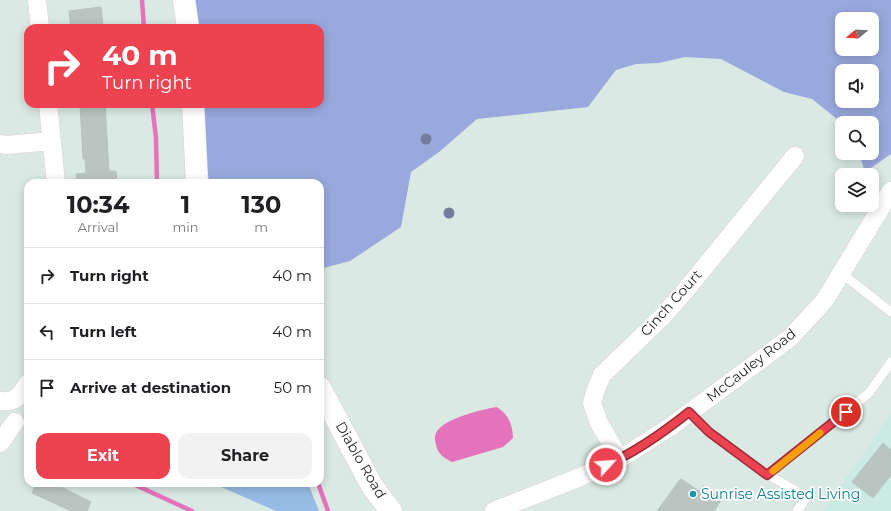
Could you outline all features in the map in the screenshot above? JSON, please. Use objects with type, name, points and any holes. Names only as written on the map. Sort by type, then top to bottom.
[{"type":"street","points":[[37,0],[40,24]]},
{"type":"street","points":[[184,0],[187,24]]},
{"type":"street","points":[[48,108],[56,179]]},
{"type":"street","points":[[193,108],[197,179]]},
{"type":"street","points":[[0,144],[6,145],[52,141]]},
{"type":"street","name":"Cinch Court","points":[[620,459],[599,423],[592,403],[602,376],[663,316],[685,291],[795,156]]},
{"type":"street","name":"McCauley Road","points":[[494,511],[578,478],[620,459],[670,427],[790,338],[826,300],[891,191]]},
{"type":"street","points":[[0,401],[8,402],[19,397],[24,389]]},
{"type":"street","name":"Diablo Road","points":[[324,396],[372,486],[391,511]]},
{"type":"street","points":[[0,443],[15,422]]},
{"type":"lane","points":[[841,273],[891,312]]},
{"type":"lane","points":[[767,475],[869,393],[891,362]]},
{"type":"lane","points":[[689,412],[709,432],[729,448],[767,475],[807,497],[796,511]]},
{"type":"shaded area","points":[[195,0],[891,0],[891,154],[871,168],[864,168],[861,160],[879,160],[879,116],[835,116],[835,117],[812,99],[784,92],[721,59],[685,57],[659,63],[636,64],[616,70],[588,107],[477,119],[439,152],[411,172],[401,227],[350,261],[324,268],[324,179],[208,179],[205,158],[204,108],[324,108],[324,24],[197,24]]},
{"type":"shaded area","points":[[497,407],[507,416],[513,433],[513,438],[503,447],[452,462],[440,453],[435,442],[435,437],[436,433],[446,423],[482,410]]},
{"type":"shaded area","points":[[891,413],[891,511],[823,511],[871,443]]},
{"type":"shaded area","points":[[221,487],[310,487],[319,511],[276,511]]},
{"type":"building","points":[[101,7],[103,24],[71,24],[69,11]]},
{"type":"building","points":[[80,108],[105,108],[109,171],[116,171],[117,179],[77,179],[76,174],[86,173],[85,159],[83,159]]},
{"type":"building","points":[[883,443],[891,450],[891,475],[873,498],[852,482]]},
{"type":"building","name":"Sunrise Assisted Living","points":[[681,479],[699,491],[703,486],[719,496],[718,497],[722,499],[714,511],[657,511]]},
{"type":"building","points":[[34,487],[61,487],[91,502],[87,511],[71,511],[32,493]]},
{"type":"waterway","points":[[142,0],[144,24]]},
{"type":"waterway","points":[[152,108],[156,138],[157,179]]},
{"type":"waterway","points":[[140,487],[192,511]]},
{"type":"waterway","points":[[319,487],[328,511]]},
{"type":"slow traffic","points":[[773,471],[820,433]]},
{"type":"place","name":"Sunrise Assisted Living","points":[[693,494]]},
{"type":"route","points":[[606,465],[620,459],[670,427],[689,412],[709,432],[767,475],[846,412]]}]
